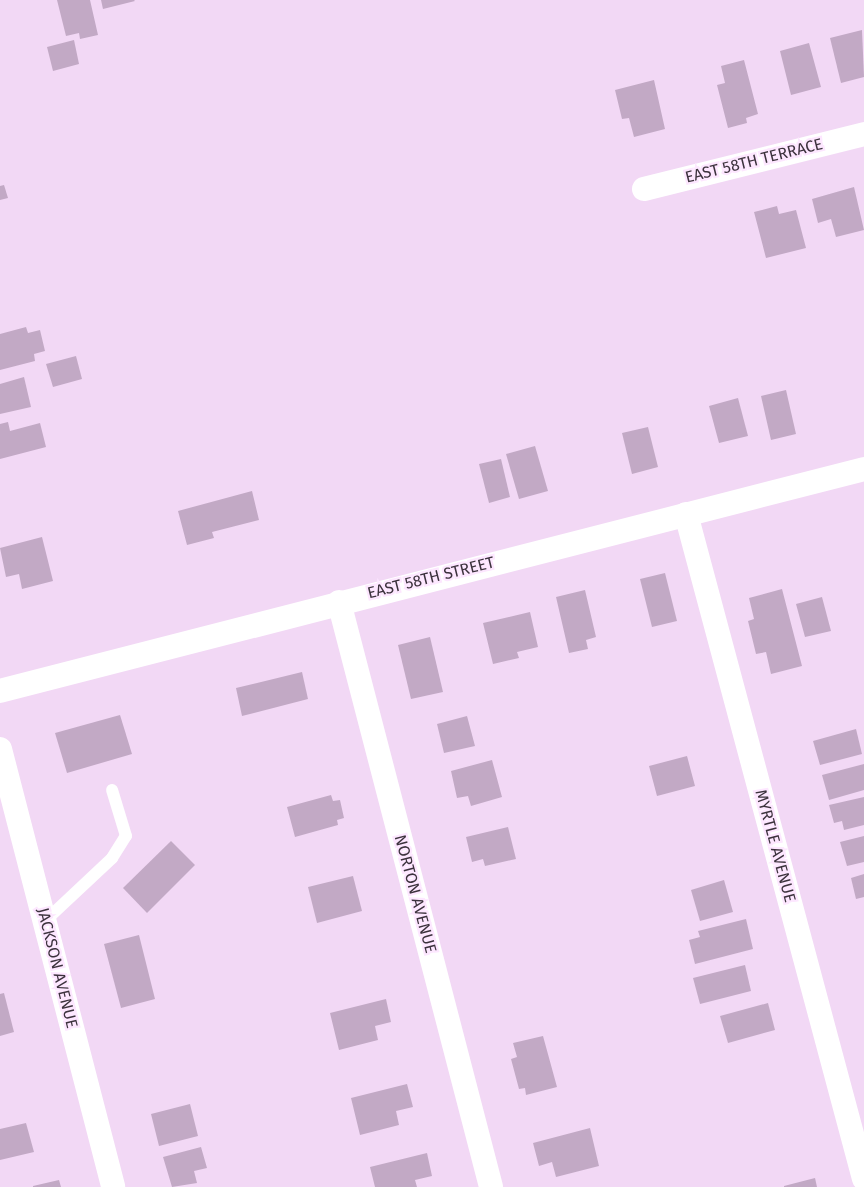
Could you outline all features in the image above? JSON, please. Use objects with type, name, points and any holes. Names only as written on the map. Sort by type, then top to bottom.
[{"type":"street","name":"EAST 58TH TERRACE","points":[[644,189],[864,134]]},
{"type":"street","name":"EAST 58TH STREET","points":[[0,692],[339,602],[864,469]]},
{"type":"street","name":"MYRTLE AVENUE","points":[[686,514],[864,1179]]},
{"type":"street","name":"NORTON AVENUE","points":[[339,602],[490,1187]]},
{"type":"street","name":"JACKSON AVENUE","points":[[0,748],[113,1187]]},
{"type":"lane","points":[[45,921],[112,858],[126,836],[112,790]]},
{"type":"building","points":[[57,0],[90,0],[98,35],[80,39],[79,33],[66,36]]},
{"type":"building","points":[[101,0],[134,0],[135,1],[103,9]]},
{"type":"building","points":[[862,30],[864,77],[841,83],[830,38]]},
{"type":"building","points":[[74,40],[79,64],[53,71],[47,47]]},
{"type":"building","points":[[809,43],[821,87],[791,95],[780,51]]},
{"type":"building","points":[[744,60],[758,114],[746,118],[747,123],[728,128],[717,85],[725,83],[721,66]]},
{"type":"building","points":[[654,80],[665,129],[634,137],[629,118],[622,119],[615,90]]},
{"type":"building","points":[[4,185],[8,198],[0,200],[0,186]]},
{"type":"building","points":[[854,187],[864,230],[836,237],[831,219],[818,223],[812,199]]},
{"type":"building","points":[[777,206],[779,214],[796,210],[806,248],[766,258],[754,212]]},
{"type":"building","points":[[26,327],[28,333],[40,330],[45,351],[34,354],[35,361],[0,370],[0,334]]},
{"type":"building","points":[[76,356],[82,379],[53,387],[46,364]]},
{"type":"building","points":[[24,377],[31,407],[0,414],[0,384]]},
{"type":"building","points":[[786,390],[796,434],[771,440],[761,396]]},
{"type":"building","points":[[738,398],[748,436],[719,443],[709,406]]},
{"type":"building","points":[[8,422],[10,431],[40,423],[46,447],[0,459],[0,424]]},
{"type":"building","points":[[648,427],[658,467],[632,474],[622,433]]},
{"type":"building","points":[[535,446],[548,491],[519,499],[506,454]]},
{"type":"building","points":[[501,459],[510,497],[489,503],[479,464]]},
{"type":"building","points":[[252,491],[259,520],[212,532],[214,538],[187,545],[178,511]]},
{"type":"building","points":[[42,537],[53,581],[22,589],[19,574],[6,577],[0,548]]},
{"type":"building","points":[[665,573],[677,621],[652,627],[640,579]]},
{"type":"building","points":[[782,589],[802,666],[771,674],[766,652],[756,654],[748,621],[754,619],[749,598]]},
{"type":"building","points":[[585,590],[596,637],[586,640],[588,649],[569,653],[556,597]]},
{"type":"building","points":[[822,597],[831,631],[805,637],[796,604]]},
{"type":"building","points":[[530,612],[538,647],[517,652],[519,658],[493,664],[483,623]]},
{"type":"building","points":[[430,637],[443,692],[411,699],[398,645]]},
{"type":"building","points":[[302,672],[308,699],[242,716],[236,688]]},
{"type":"building","points":[[120,715],[132,754],[67,773],[55,733]]},
{"type":"building","points":[[467,716],[475,746],[444,753],[437,724]]},
{"type":"building","points":[[856,729],[862,754],[820,765],[813,741]]},
{"type":"building","points":[[687,756],[695,786],[657,796],[649,766]]},
{"type":"building","points":[[492,760],[502,797],[471,806],[468,796],[457,798],[451,771]]},
{"type":"building","points":[[864,764],[864,790],[829,800],[822,775]]},
{"type":"building","points":[[331,795],[333,801],[340,800],[344,818],[337,820],[338,825],[295,837],[287,807]]},
{"type":"building","points":[[864,797],[864,825],[844,830],[842,821],[834,823],[829,805]]},
{"type":"building","points":[[508,827],[516,859],[485,866],[483,859],[472,862],[466,837]]},
{"type":"building","points":[[864,836],[864,862],[847,866],[840,842]]},
{"type":"building","points":[[171,841],[195,865],[147,913],[123,888]]},
{"type":"building","points":[[864,874],[864,897],[856,899],[851,878]]},
{"type":"building","points":[[353,876],[362,911],[317,923],[308,887]]},
{"type":"building","points":[[724,880],[733,912],[700,921],[691,890]]},
{"type":"building","points":[[746,919],[753,949],[695,964],[689,940],[700,937],[698,931]]},
{"type":"building","points":[[139,935],[155,999],[121,1008],[104,944]]},
{"type":"building","points":[[745,965],[751,991],[700,1004],[693,978]]},
{"type":"building","points":[[4,993],[14,1032],[0,1036],[0,994]]},
{"type":"building","points":[[386,999],[391,1022],[375,1026],[378,1040],[339,1050],[330,1013]]},
{"type":"building","points":[[768,1003],[775,1030],[728,1043],[720,1016]]},
{"type":"building","points":[[543,1036],[557,1087],[526,1095],[525,1088],[519,1089],[511,1059],[517,1057],[513,1043]]},
{"type":"building","points":[[407,1084],[413,1107],[396,1111],[399,1125],[360,1135],[351,1098]]},
{"type":"building","points":[[190,1104],[198,1136],[159,1146],[151,1114]]},
{"type":"building","points":[[26,1123],[34,1152],[0,1160],[0,1129]]},
{"type":"building","points":[[590,1128],[599,1166],[556,1177],[552,1162],[539,1166],[533,1143]]},
{"type":"building","points":[[201,1147],[207,1168],[194,1171],[197,1183],[172,1187],[163,1157]]},
{"type":"building","points":[[427,1153],[432,1176],[415,1180],[417,1187],[375,1187],[370,1167]]},
{"type":"building","points":[[815,1178],[817,1187],[784,1187],[784,1186]]},
{"type":"building","points":[[59,1180],[61,1187],[33,1187],[33,1186]]}]
